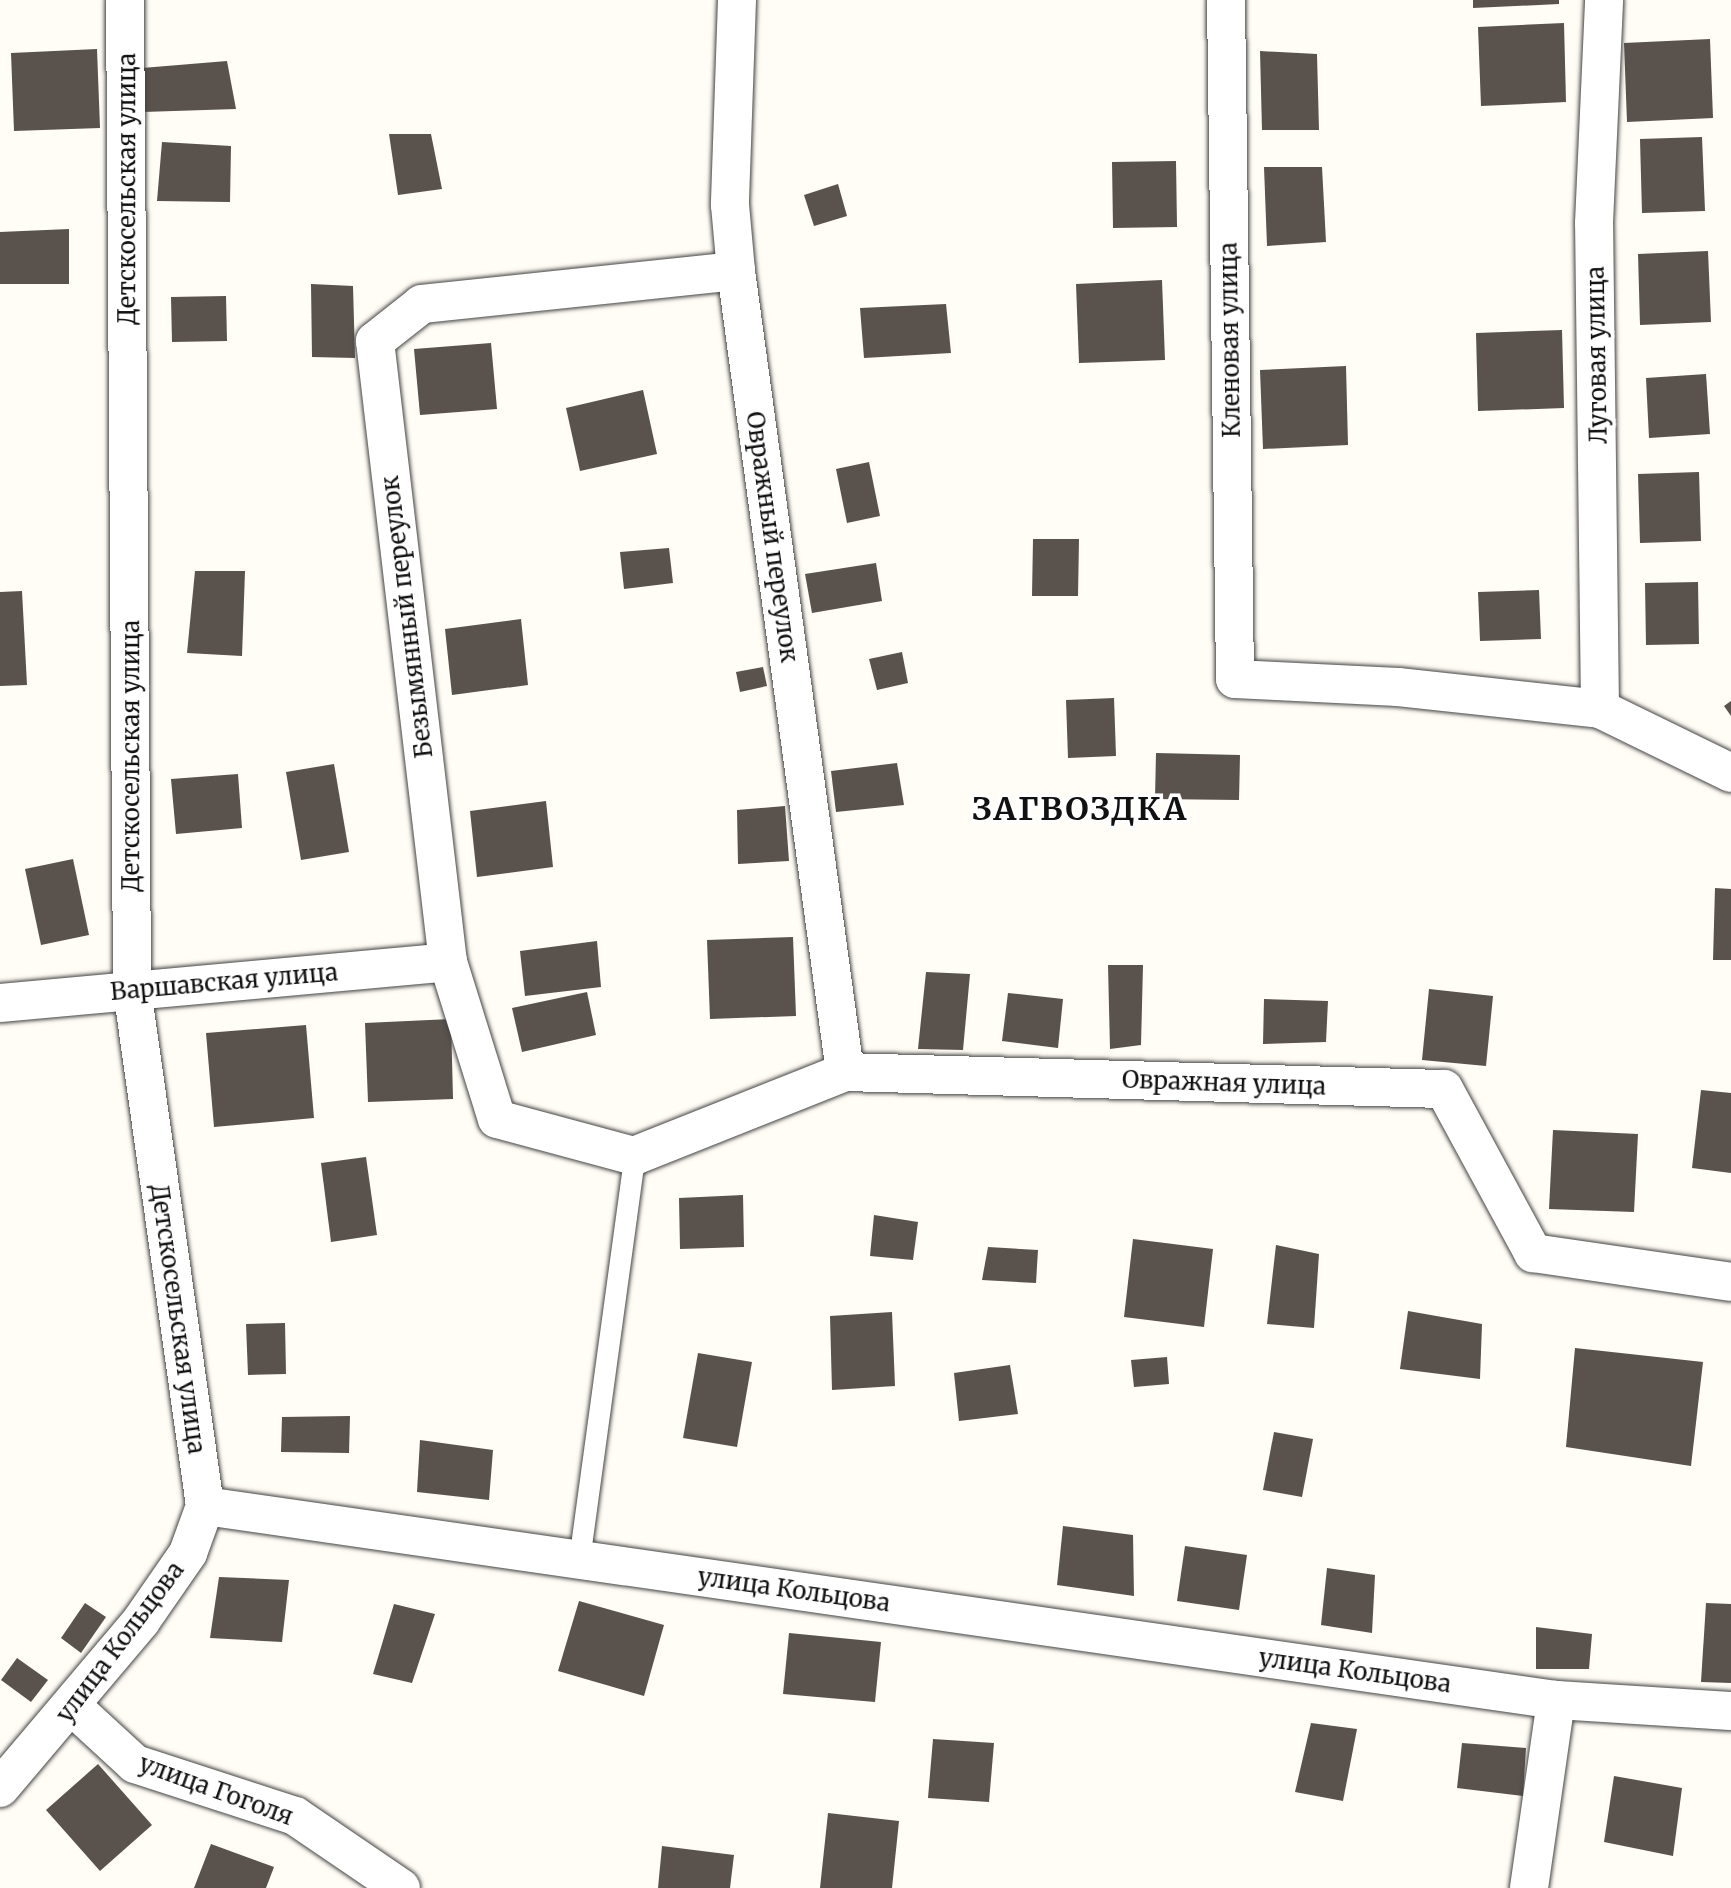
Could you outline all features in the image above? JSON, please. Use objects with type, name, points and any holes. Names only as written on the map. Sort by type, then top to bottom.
[{"type":"street","name":"Детскосельская улица","points":[[125,0],[132,989],[205,1506]]},
{"type":"street","name":"Овражный переулок","points":[[737,0],[730,205],[736,271],[845,1072]]},
{"type":"street","name":"Кленовая улица","points":[[1226,0],[1235,679],[1398,687],[1600,709]]},
{"type":"street","name":"Луговая улица","points":[[1600,709],[1594,223],[1604,0]]},
{"type":"street","name":"Безымянный переулок","points":[[634,1156],[498,1118],[448,962],[374,341],[422,304],[736,271]]},
{"type":"street","points":[[1600,709],[1731,773]]},
{"type":"street","name":"Варшавская улица","points":[[0,1003],[448,962]]},
{"type":"street","name":"Овражная улица","points":[[634,1156],[845,1072],[1444,1089],[1534,1253],[1731,1282]]},
{"type":"street","name":"улица Кольцова","points":[[0,1788],[73,1707],[188,1553],[205,1506],[1556,1700],[1731,1711]]},
{"type":"street","points":[[1529,1888],[1556,1700]]},
{"type":"street","name":"улица Гоголя","points":[[73,1707],[135,1764],[295,1816],[401,1888]]},
{"type":"lane","points":[[579,1560],[634,1156]]},
{"type":"building","points":[[1473,0],[1559,0],[1559,4],[1473,8]]},
{"type":"building","points":[[1564,23],[1566,102],[1481,106],[1478,27]]},
{"type":"building","points":[[1710,39],[1713,118],[1627,122],[1624,43]]},
{"type":"building","points":[[97,49],[100,128],[14,131],[11,53]]},
{"type":"building","points":[[1260,51],[1317,54],[1319,130],[1262,130]]},
{"type":"building","points":[[227,61],[236,109],[143,112],[142,68]]},
{"type":"building","points":[[389,134],[431,134],[442,189],[398,195]]},
{"type":"building","points":[[1702,137],[1705,211],[1642,213],[1640,139]]},
{"type":"building","points":[[162,142],[231,146],[230,202],[157,201]]},
{"type":"building","points":[[1176,161],[1177,227],[1113,228],[1112,162]]},
{"type":"building","points":[[1264,167],[1322,167],[1326,242],[1267,246]]},
{"type":"building","points":[[838,184],[847,216],[814,226],[804,195]]},
{"type":"building","points":[[69,229],[69,284],[0,284],[0,232]]},
{"type":"building","points":[[1708,251],[1711,322],[1640,325],[1638,254]]},
{"type":"building","points":[[1162,280],[1165,360],[1079,363],[1076,284]]},
{"type":"building","points":[[311,284],[353,286],[355,358],[312,357]]},
{"type":"building","points":[[226,296],[227,341],[172,342],[171,297]]},
{"type":"building","points":[[946,304],[951,353],[864,358],[860,308]]},
{"type":"building","points":[[1562,330],[1564,408],[1478,411],[1476,333]]},
{"type":"building","points":[[491,343],[497,409],[420,415],[414,349]]},
{"type":"building","points":[[1346,366],[1348,445],[1263,449],[1260,370]]},
{"type":"building","points":[[1706,374],[1710,434],[1649,438],[1646,378]]},
{"type":"building","points":[[643,390],[657,454],[580,471],[566,408]]},
{"type":"building","points":[[869,462],[880,516],[847,523],[836,469]]},
{"type":"building","points":[[1699,472],[1701,541],[1640,543],[1638,474]]},
{"type":"building","points":[[1033,539],[1079,539],[1078,596],[1032,596]]},
{"type":"building","points":[[669,548],[673,583],[624,589],[620,552]]},
{"type":"building","points":[[876,563],[882,601],[812,613],[805,574]]},
{"type":"building","points":[[195,571],[245,571],[242,656],[187,653]]},
{"type":"building","points":[[1698,582],[1699,644],[1646,645],[1645,583]]},
{"type":"building","points":[[1539,590],[1541,639],[1480,641],[1478,592]]},
{"type":"building","points":[[22,591],[27,685],[0,686],[0,592]]},
{"type":"building","points":[[521,619],[528,685],[452,695],[445,629]]},
{"type":"building","points":[[902,652],[908,683],[877,690],[869,659]]},
{"type":"building","points":[[763,667],[767,686],[740,692],[736,672]]},
{"type":"building","points":[[1114,698],[1116,756],[1068,758],[1066,700]]},
{"type":"building","points":[[1731,701],[1731,716],[1724,706]]},
{"type":"building","points":[[1156,753],[1240,755],[1239,800],[1155,799]]},
{"type":"building","points":[[897,763],[904,805],[836,812],[831,771]]},
{"type":"building","points":[[334,764],[349,852],[301,860],[286,772]]},
{"type":"building","points":[[238,774],[242,828],[176,834],[171,779]]},
{"type":"building","points":[[546,801],[553,867],[477,877],[470,811]]},
{"type":"building","points":[[785,806],[789,861],[738,864],[737,810]]},
{"type":"building","points":[[73,859],[89,935],[41,945],[25,869]]},
{"type":"building","points":[[1715,888],[1731,889],[1731,960],[1713,960]]},
{"type":"building","points":[[793,937],[796,1016],[710,1019],[707,940]]},
{"type":"building","points":[[597,941],[601,987],[525,996],[520,951]]},
{"type":"building","points":[[1108,965],[1143,965],[1141,1045],[1110,1049]]},
{"type":"building","points":[[926,972],[970,974],[963,1050],[918,1049]]},
{"type":"building","points":[[1429,989],[1493,996],[1486,1066],[1422,1060]]},
{"type":"building","points":[[587,992],[596,1035],[522,1052],[512,1008]]},
{"type":"building","points":[[1008,993],[1063,999],[1058,1048],[1002,1041]]},
{"type":"building","points":[[1264,999],[1328,1001],[1326,1042],[1263,1044]]},
{"type":"building","points":[[451,1019],[453,1099],[368,1102],[365,1023]]},
{"type":"building","points":[[306,1025],[314,1118],[214,1127],[206,1033]]},
{"type":"building","points":[[1701,1090],[1731,1093],[1731,1173],[1692,1168]]},
{"type":"building","points":[[1553,1130],[1638,1134],[1634,1212],[1549,1209]]},
{"type":"building","points":[[366,1157],[377,1235],[331,1242],[321,1163]]},
{"type":"building","points":[[743,1195],[744,1247],[680,1249],[679,1198]]},
{"type":"building","points":[[874,1215],[918,1222],[913,1260],[870,1256]]},
{"type":"building","points":[[1133,1239],[1213,1249],[1204,1327],[1124,1317]]},
{"type":"building","points":[[1276,1245],[1319,1254],[1314,1328],[1267,1324]]},
{"type":"building","points":[[988,1247],[1038,1250],[1036,1283],[982,1280]]},
{"type":"building","points":[[1408,1311],[1482,1324],[1480,1379],[1400,1369]]},
{"type":"building","points":[[892,1312],[895,1386],[832,1390],[830,1316]]},
{"type":"building","points":[[285,1323],[286,1374],[248,1375],[246,1324]]},
{"type":"building","points":[[1575,1348],[1703,1362],[1691,1466],[1566,1447]]},
{"type":"building","points":[[698,1353],[752,1362],[737,1447],[683,1438]]},
{"type":"building","points":[[1167,1357],[1169,1384],[1134,1387],[1131,1360]]},
{"type":"building","points":[[1010,1365],[1018,1414],[959,1421],[954,1373]]},
{"type":"building","points":[[350,1416],[349,1453],[281,1452],[282,1417]]},
{"type":"building","points":[[1274,1432],[1313,1439],[1302,1497],[1263,1490]]},
{"type":"building","points":[[420,1440],[493,1450],[489,1500],[417,1492]]},
{"type":"building","points":[[1063,1526],[1133,1535],[1134,1596],[1057,1585]]},
{"type":"building","points":[[1185,1546],[1247,1555],[1239,1610],[1177,1601]]},
{"type":"building","points":[[1327,1568],[1375,1575],[1372,1633],[1321,1625]]},
{"type":"building","points":[[219,1577],[289,1580],[282,1642],[210,1638]]},
{"type":"building","points":[[579,1601],[664,1625],[644,1696],[558,1671]]},
{"type":"building","points":[[85,1603],[106,1617],[81,1653],[61,1638]]},
{"type":"building","points":[[1706,1603],[1731,1604],[1731,1683],[1701,1682]]},
{"type":"building","points":[[394,1604],[435,1614],[412,1683],[373,1674]]},
{"type":"building","points":[[1536,1627],[1592,1634],[1589,1669],[1536,1669]]},
{"type":"building","points":[[789,1633],[881,1642],[875,1702],[783,1694]]},
{"type":"building","points":[[17,1658],[48,1680],[31,1702],[1,1680]]},
{"type":"building","points":[[1311,1723],[1357,1729],[1343,1801],[1295,1792]]},
{"type":"building","points":[[933,1739],[994,1743],[989,1802],[928,1798]]},
{"type":"building","points":[[1462,1743],[1526,1748],[1523,1796],[1457,1788]]},
{"type":"building","points":[[98,1764],[152,1825],[100,1871],[46,1810]]},
{"type":"building","points":[[1614,1776],[1682,1788],[1673,1856],[1604,1842]]},
{"type":"building","points":[[828,1813],[899,1821],[892,1888],[820,1888]]},
{"type":"building","points":[[211,1844],[274,1867],[266,1888],[194,1888]]},
{"type":"building","points":[[662,1846],[734,1855],[730,1888],[658,1888]]},
{"type":"district","name":"ЗАГВОЗДКА","points":[[1080,809]]}]
